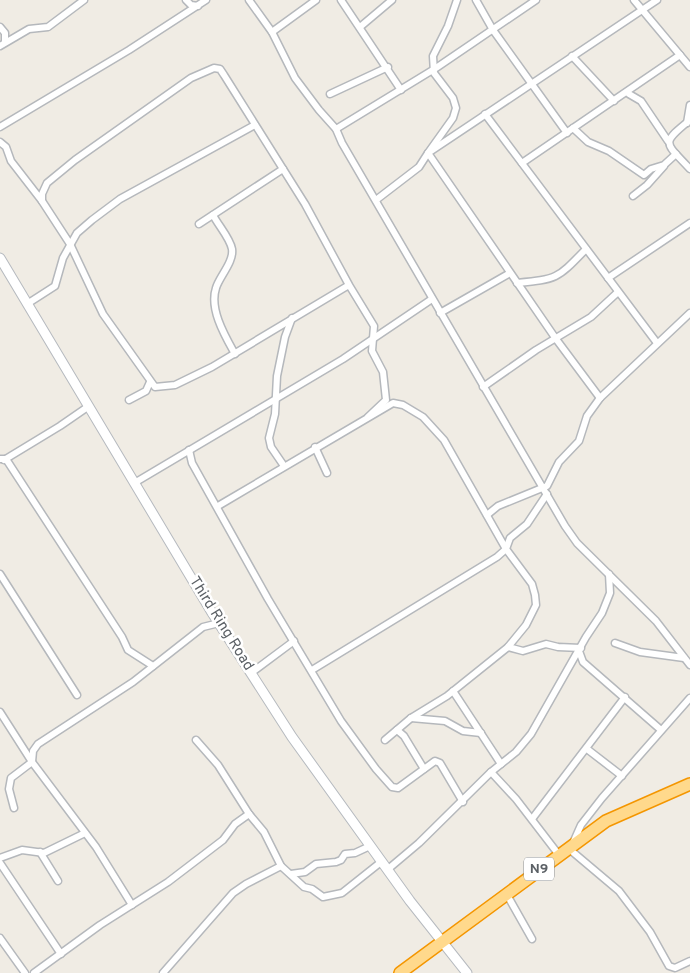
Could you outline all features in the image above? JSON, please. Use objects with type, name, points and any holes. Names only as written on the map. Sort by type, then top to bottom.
[{"type":"highway","name":"N9","points":[[400,973],[606,821],[690,784]]},
{"type":"street","points":[[3,44],[29,29],[48,27],[84,0]]},
{"type":"street","points":[[186,0],[191,5],[198,6]]},
{"type":"street","points":[[0,127],[206,0]]},
{"type":"street","points":[[249,0],[272,32],[295,78],[336,129],[342,143],[432,300],[577,543],[667,633],[690,665]]},
{"type":"street","points":[[272,32],[316,0]]},
{"type":"street","points":[[341,0],[388,67],[401,90]]},
{"type":"street","points":[[360,27],[392,0]]},
{"type":"street","points":[[376,200],[419,167],[453,118],[456,108],[453,98],[434,73],[436,68],[434,56],[436,48],[448,26],[457,0]]},
{"type":"street","points":[[476,0],[493,30],[567,133]]},
{"type":"street","points":[[336,129],[436,68],[536,0]]},
{"type":"street","points":[[634,0],[690,66]]},
{"type":"street","points":[[428,154],[657,0]]},
{"type":"street","points":[[0,27],[5,33],[3,44]]},
{"type":"street","points":[[522,163],[680,55]]},
{"type":"street","points":[[572,56],[614,101]]},
{"type":"street","points":[[330,94],[388,67]]},
{"type":"street","points":[[42,201],[42,194],[47,183],[75,160],[192,78],[214,68],[220,69],[283,169],[374,326],[372,351],[383,372],[386,400],[368,417]]},
{"type":"street","points":[[629,94],[641,101],[668,140],[670,147],[690,169]]},
{"type":"street","points":[[668,140],[670,136],[688,121],[690,105]]},
{"type":"street","points":[[485,114],[657,343]]},
{"type":"street","points":[[27,304],[56,286],[63,258],[70,244],[77,233],[87,224],[120,200],[255,125]]},
{"type":"street","points":[[573,128],[588,142],[609,152],[644,175],[651,169],[664,165]]},
{"type":"street","points":[[0,142],[6,147],[11,161],[42,201],[70,244],[102,314],[150,382],[155,386],[175,384],[212,367],[349,285]]},
{"type":"street","points":[[428,154],[556,339],[600,398]]},
{"type":"street","points":[[633,196],[647,185],[676,154]]},
{"type":"street","points":[[199,224],[283,169]]},
{"type":"street","points":[[213,215],[232,248],[232,255],[221,281],[215,289],[215,311],[226,339],[235,354]]},
{"type":"street","points":[[608,278],[690,223]]},
{"type":"street","points":[[517,283],[549,280],[559,275],[586,249]]},
{"type":"street","name":"Third Ring Road","points":[[0,258],[136,482],[211,611],[292,737],[381,862],[467,973]]},
{"type":"street","points":[[440,313],[510,273]]},
{"type":"street","points":[[483,387],[591,317],[618,292]]},
{"type":"street","points":[[136,482],[343,359],[432,300]]},
{"type":"street","points":[[312,670],[497,558],[506,549],[510,538],[527,524],[546,492],[559,462],[579,441],[588,416],[600,398],[690,313]]},
{"type":"street","points":[[284,466],[271,447],[269,438],[275,414],[275,398],[285,337],[292,318]]},
{"type":"street","points":[[374,326],[388,329]]},
{"type":"street","points":[[276,328],[285,337]]},
{"type":"street","points":[[129,400],[146,391],[150,382]]},
{"type":"street","points":[[218,506],[315,447],[393,403],[404,405],[423,417],[444,440],[506,549],[532,584],[536,605],[526,625],[508,647],[453,690],[411,718],[386,740]]},
{"type":"street","points":[[89,406],[60,426],[2,460],[92,589],[128,650],[152,666]]},
{"type":"street","points":[[315,447],[327,473]]},
{"type":"street","points":[[189,450],[192,463],[218,506],[268,599],[346,728],[371,763],[392,787],[398,788],[436,761],[440,763],[462,802]]},
{"type":"street","points":[[179,456],[192,463]]},
{"type":"street","points":[[487,515],[498,506],[546,492]]},
{"type":"street","points":[[0,574],[77,695]]},
{"type":"street","points":[[387,870],[462,802],[491,772],[516,752],[531,734],[580,649],[598,622],[610,593],[609,574]]},
{"type":"street","points":[[610,593],[620,586]]},
{"type":"street","points":[[203,627],[211,611]]},
{"type":"street","points":[[14,808],[9,789],[11,778],[32,762],[33,751],[38,744],[75,721],[203,627],[219,623]]},
{"type":"street","points":[[251,672],[294,641]]},
{"type":"street","points":[[615,643],[640,652],[684,658]]},
{"type":"street","points":[[508,647],[523,652],[546,644],[580,649]]},
{"type":"street","points":[[580,649],[583,662]]},
{"type":"street","points":[[573,661],[583,662],[662,730]]},
{"type":"street","points":[[453,690],[501,764]]},
{"type":"street","points":[[532,819],[625,697]]},
{"type":"street","points":[[566,849],[581,826],[622,776],[690,698]]},
{"type":"street","points":[[0,712],[32,762],[85,833],[132,905]]},
{"type":"street","points":[[411,718],[445,721],[463,731],[481,733]]},
{"type":"street","points":[[396,730],[404,736],[424,769]]},
{"type":"street","points":[[196,740],[218,765],[249,814],[264,832],[281,866],[304,887],[312,889],[323,897],[334,896],[350,887],[381,862]]},
{"type":"street","points":[[587,749],[622,776]]},
{"type":"street","points":[[491,772],[532,819],[619,891],[650,932],[669,966],[674,968],[690,961]]},
{"type":"street","points":[[34,973],[168,882],[223,840],[235,824],[249,814]]},
{"type":"street","points":[[0,858],[22,850],[44,853],[85,833]]},
{"type":"street","points":[[290,874],[305,872],[316,864],[342,860],[346,854],[355,853],[370,846]]},
{"type":"street","points":[[40,852],[58,881]]},
{"type":"street","points":[[0,863],[61,954]]},
{"type":"street","points":[[163,973],[233,893],[281,866]]},
{"type":"street","points":[[506,893],[532,940]]},
{"type":"street","points":[[0,938],[2,947],[25,973]]}]
